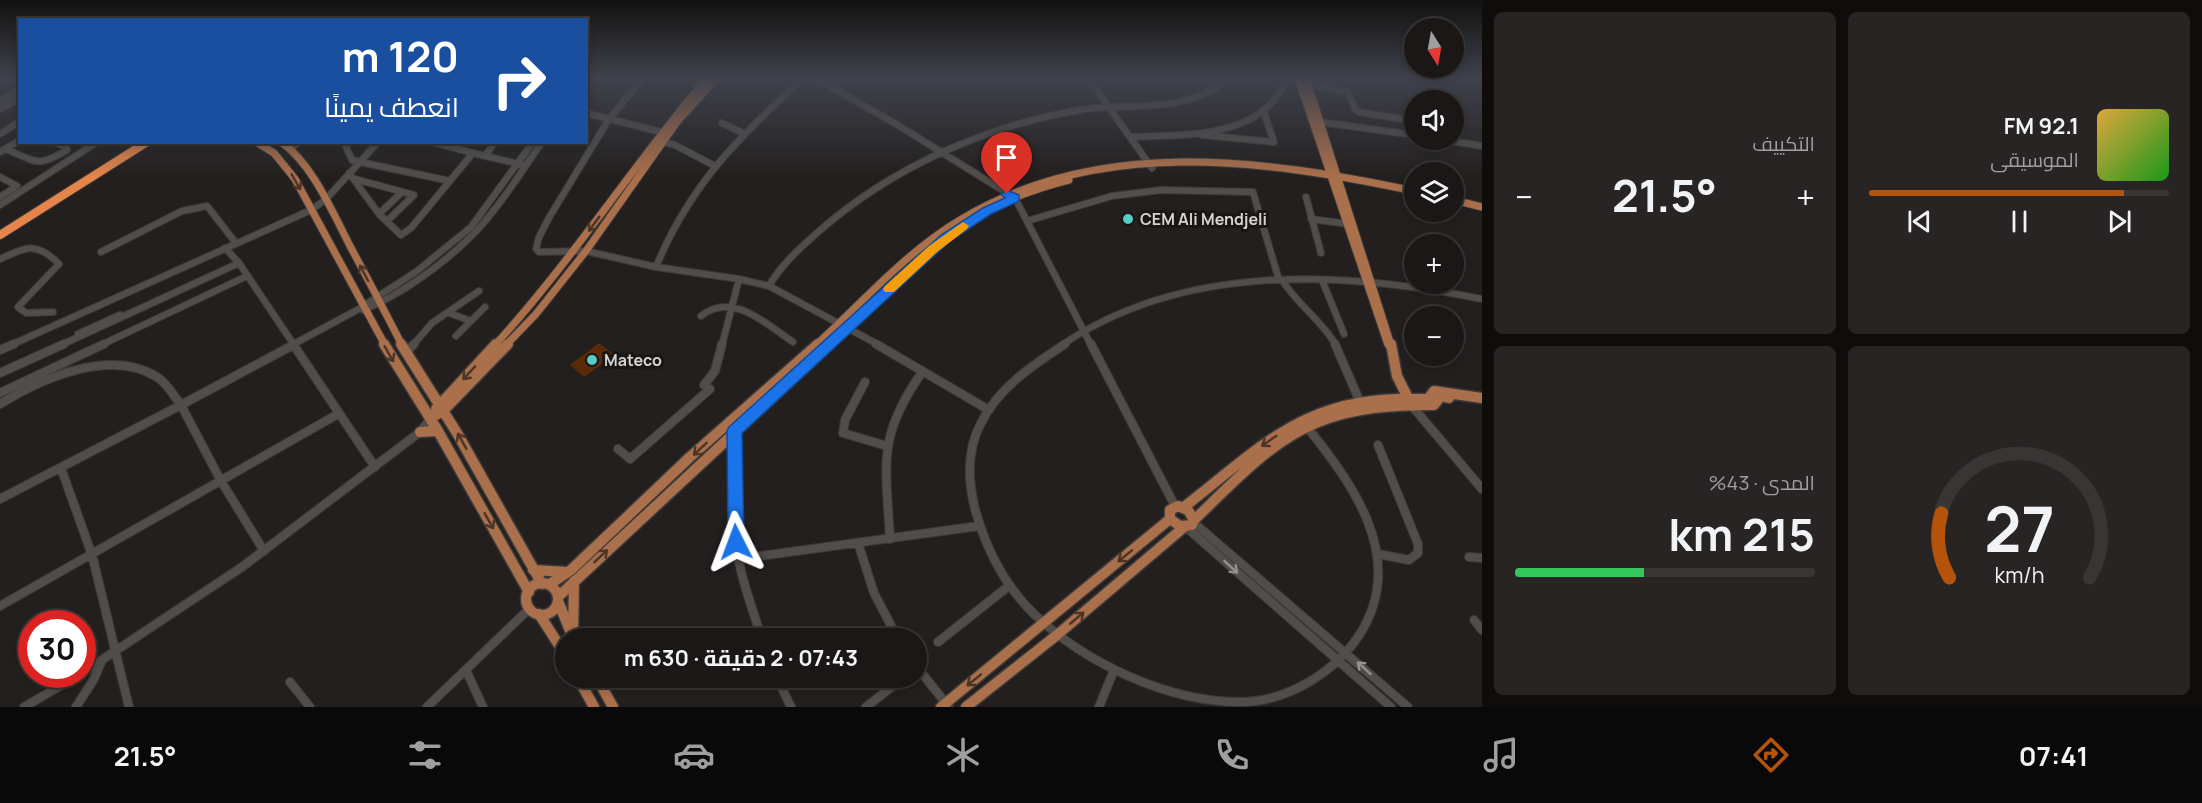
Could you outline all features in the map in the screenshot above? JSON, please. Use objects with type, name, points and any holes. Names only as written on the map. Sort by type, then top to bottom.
[{"type":"highway","points":[[0,230],[70,188],[136,144]]},
{"type":"highway","points":[[0,235],[60,200],[144,144]]},
{"type":"main road","points":[[441,408],[573,253],[661,132],[681,111]]},
{"type":"main road","points":[[431,418],[536,314],[586,251],[684,111]]},
{"type":"main road","points":[[1312,111],[1370,282],[1385,341],[1391,349],[1409,402]]},
{"type":"main road","points":[[1314,111],[1316,121]]},
{"type":"main road","points":[[260,144],[282,159],[362,309],[431,418],[529,592]]},
{"type":"main road","points":[[283,144],[301,161],[325,200],[406,353],[441,408],[533,570],[546,584],[556,589],[563,617],[569,628]]},
{"type":"main road","points":[[555,639],[539,614],[529,609],[526,601],[529,592],[546,584],[571,577],[734,431],[939,234],[969,214],[1057,177],[1098,168],[1232,163],[1404,189]]},
{"type":"main road","points":[[1336,178],[1404,194]]},
{"type":"main road","points":[[1336,178],[1348,224],[1370,282]]},
{"type":"main road","points":[[1464,204],[1482,209]]},
{"type":"main road","points":[[539,614],[549,612],[571,577],[730,420],[844,325]]},
{"type":"main road","points":[[966,707],[1058,635],[1189,525],[1244,474],[1307,427],[1350,413],[1428,399],[1434,391],[1482,398]]},
{"type":"main road","points":[[1170,519],[1169,512],[1179,507],[1259,447],[1293,425],[1327,410],[1360,402],[1409,402],[1434,405],[1441,396],[1482,403]]},
{"type":"main road","points":[[420,432],[438,431]]},
{"type":"main road","points":[[1179,507],[1192,514],[1189,525]]},
{"type":"main road","points":[[1170,519],[1189,525]]},
{"type":"main road","points":[[946,706],[1170,519]]},
{"type":"main road","points":[[533,570],[571,577]]},
{"type":"main road","points":[[571,577],[574,628]]},
{"type":"main road","points":[[584,688],[594,707]]},
{"type":"main road","points":[[603,688],[613,707]]},
{"type":"street","points":[[616,111],[550,216],[537,243],[539,252],[586,251],[656,267],[739,279],[769,286],[844,325],[989,410]]},
{"type":"street","points":[[656,267],[688,203],[743,133],[767,111]]},
{"type":"street","points":[[872,111],[1011,196],[1027,221],[1179,507]]},
{"type":"street","points":[[769,286],[788,260],[820,230],[874,188],[941,152],[993,131],[1078,111]]},
{"type":"street","points":[[1112,111],[1151,165]]},
{"type":"street","points":[[1197,134],[1235,124],[1261,111]]},
{"type":"street","points":[[1131,137],[1197,134],[1274,142],[1263,111]]},
{"type":"street","points":[[1358,111],[1404,119]]},
{"type":"street","points":[[588,114],[661,132]]},
{"type":"street","points":[[1316,121],[1404,134]]},
{"type":"street","points":[[0,134],[18,122]]},
{"type":"street","points":[[722,123],[743,133]]},
{"type":"street","points":[[3,150],[18,141]]},
{"type":"street","points":[[663,142],[675,145],[715,166]]},
{"type":"street","points":[[1464,143],[1482,146]]},
{"type":"street","points":[[3,150],[45,163],[67,150],[59,144]]},
{"type":"street","points":[[0,205],[94,144]]},
{"type":"street","points":[[345,144],[352,160],[450,181]]},
{"type":"street","points":[[0,350],[311,210],[325,200],[376,144]]},
{"type":"street","points":[[439,144],[523,165]]},
{"type":"street","points":[[458,149],[462,144]]},
{"type":"street","points":[[485,156],[494,144]]},
{"type":"street","points":[[523,165],[532,144]]},
{"type":"street","points":[[0,498],[293,346],[379,300],[437,265],[475,232],[540,144]]},
{"type":"street","points":[[349,173],[355,179],[361,192],[399,235],[404,234],[473,153]]},
{"type":"street","points":[[0,177],[16,186],[0,197]]},
{"type":"street","points":[[355,179],[414,196],[387,221]]},
{"type":"street","points":[[1027,221],[1112,196],[1161,190],[1253,192],[1280,280],[1287,290],[1315,316],[1340,349],[1360,402]]},
{"type":"street","points":[[379,214],[402,192]]},
{"type":"street","points":[[1306,197],[1321,253]]},
{"type":"street","points":[[101,252],[182,211],[207,206],[236,243]]},
{"type":"street","points":[[1311,219],[1348,224]]},
{"type":"street","points":[[0,259],[32,247],[44,249],[60,264],[18,307],[26,313],[53,312]]},
{"type":"street","points":[[225,248],[247,276],[375,466]]},
{"type":"street","points":[[33,357],[111,324],[237,262]]},
{"type":"street","points":[[0,374],[237,262]]},
{"type":"street","points":[[28,384],[42,373],[247,276]]},
{"type":"street","points":[[618,449],[630,459],[710,389],[704,385],[715,371],[739,279]]},
{"type":"street","points":[[1307,427],[1347,477],[1357,494],[1378,554],[1374,604],[1358,639],[1347,653],[1322,676],[1301,687],[1243,705],[1191,697],[1114,670],[1058,635],[1010,585],[985,544],[975,516],[970,480],[972,447],[980,424],[989,410],[1027,371],[1084,329],[1133,307],[1175,294],[1280,280],[1370,282],[1482,299]]},
{"type":"street","points":[[1322,280],[1344,334]]},
{"type":"street","points":[[406,353],[421,333],[479,291]]},
{"type":"street","points":[[701,316],[706,310],[716,305],[732,306],[793,342]]},
{"type":"street","points":[[456,336],[485,307]]},
{"type":"street","points":[[449,313],[471,321]]},
{"type":"street","points":[[111,324],[118,337]]},
{"type":"street","points":[[33,357],[42,373]]},
{"type":"street","points":[[0,404],[5,392],[73,372],[117,366],[132,367],[157,377],[181,405],[221,481],[264,551]]},
{"type":"street","points":[[890,539],[887,446],[892,426],[905,394],[923,371]]},
{"type":"street","points":[[865,382],[845,420],[843,433],[887,446]]},
{"type":"street","points":[[1409,402],[1482,489]]},
{"type":"street","points":[[0,606],[338,414]]},
{"type":"street","points":[[96,664],[264,551],[420,432],[431,418]]},
{"type":"street","points":[[730,420],[734,431],[736,457],[734,525],[738,560],[758,628]]},
{"type":"street","points":[[1378,446],[1418,544],[1418,553],[1409,560],[1378,554]]},
{"type":"street","points":[[61,468],[92,555],[129,707]]},
{"type":"street","points":[[1189,525],[1347,653],[1408,707]]},
{"type":"street","points":[[1189,525],[1338,662],[1391,707]]},
{"type":"street","points":[[738,560],[978,526]]},
{"type":"street","points":[[858,543],[872,592],[890,628]]},
{"type":"street","points":[[1469,557],[1482,558]]},
{"type":"street","points":[[938,642],[1010,585]]},
{"type":"street","points":[[427,707],[529,609]]},
{"type":"street","points":[[1474,620],[1482,630]]},
{"type":"street","points":[[76,707],[94,679],[102,660]]},
{"type":"street","points":[[466,670],[483,707]]},
{"type":"street","points":[[1099,707],[1114,670]]},
{"type":"street","points":[[927,680],[946,706]]},
{"type":"street","points":[[290,682],[310,707]]},
{"type":"street","points":[[24,707],[57,688]]},
{"type":"street","points":[[782,688],[791,707]]},
{"type":"street","points":[[866,707],[890,688]]},
{"type":"shaded area","name":"Mateco","points":[[599,343],[615,355],[584,377],[570,365]]},
{"type":"slow traffic","points":[[889,289],[945,238],[963,226]]},
{"type":"place","name":"CEM Ali Mendjeli","points":[[1128,219]]},
{"type":"place","name":"Mateco","points":[[592,360]]},
{"type":"route","points":[[736,542],[734,431],[945,238],[987,211],[1015,198],[1007,194]]}]
